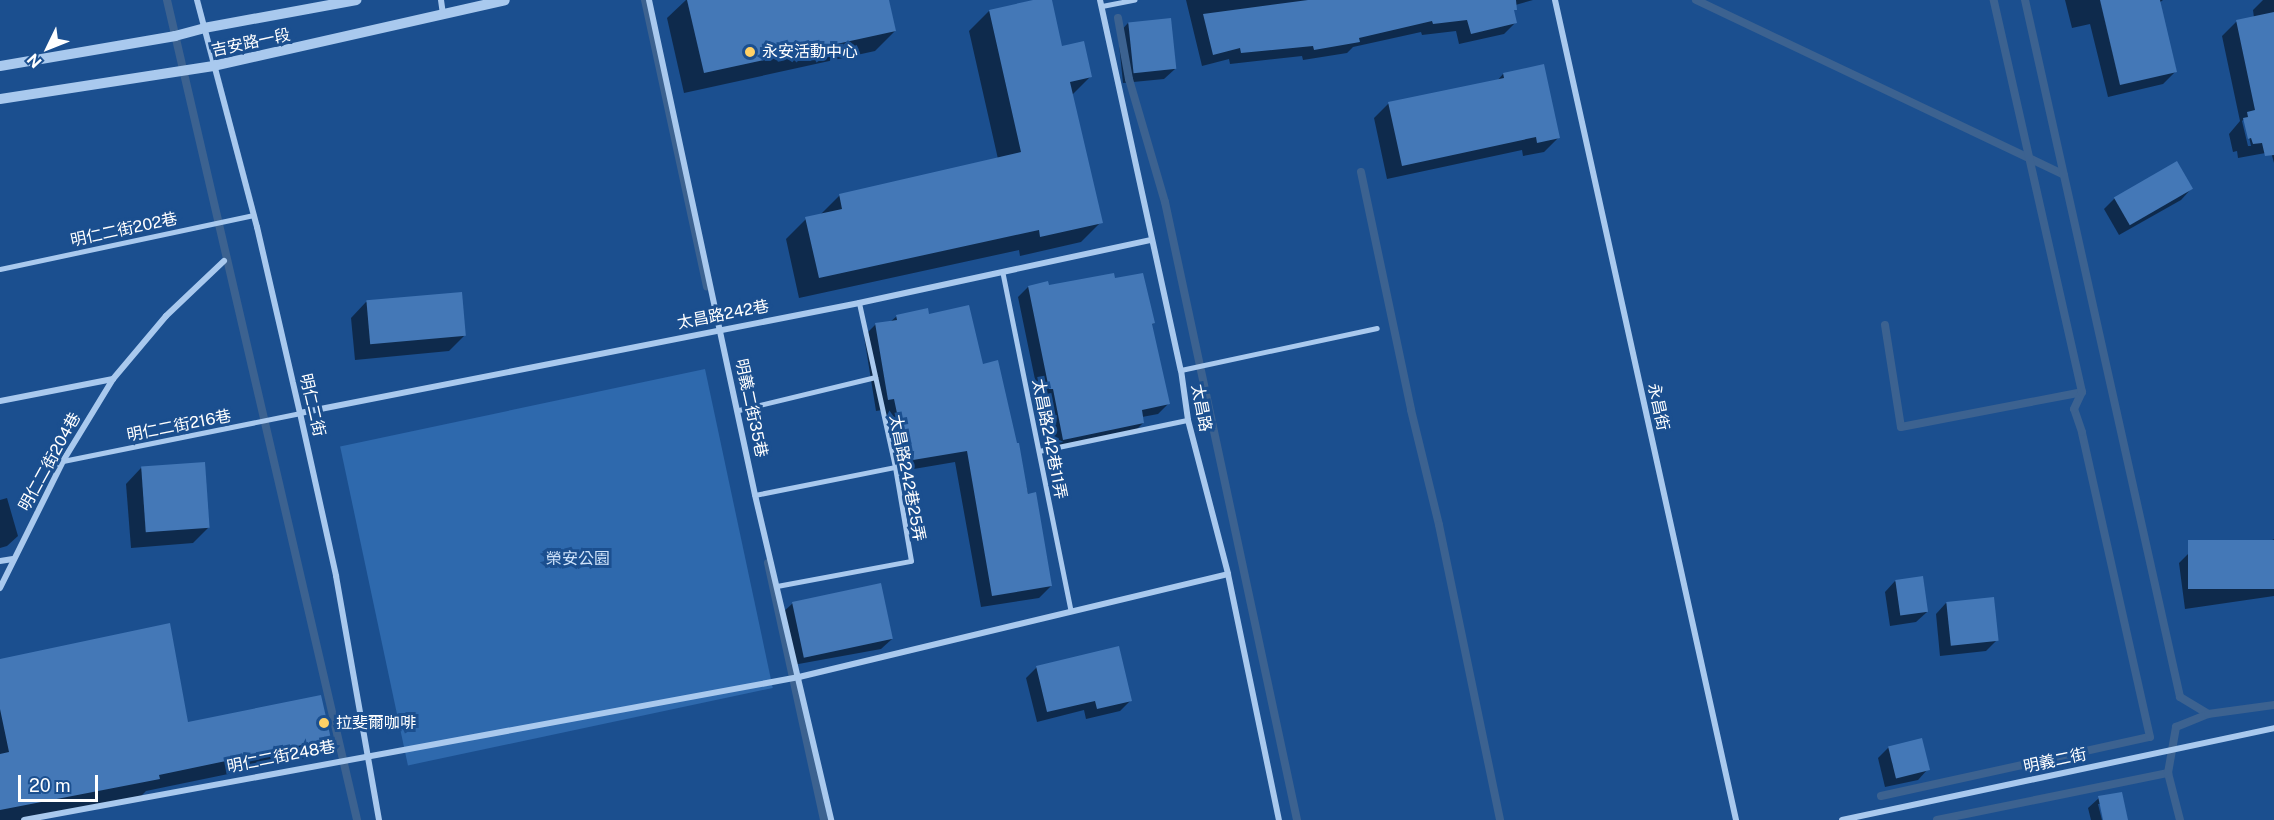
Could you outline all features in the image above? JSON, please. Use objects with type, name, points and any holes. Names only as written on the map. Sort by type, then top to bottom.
[{"type":"street","name":"明仁二街","points":[[197,0],[253,215],[300,413],[336,576],[379,820]]},
{"type":"street","name":"吉安路一段","points":[[0,66],[175,36],[204,28],[356,0]]},
{"type":"street","points":[[441,0],[443,16]]},
{"type":"street","name":"吉安路一段","points":[[0,99],[213,66],[443,16],[505,0]]},
{"type":"street","name":"明義二街35巷","points":[[649,0],[739,410],[755,495],[831,820]]},
{"type":"street","name":"永昌街","points":[[1555,0],[1736,820]]},
{"type":"street","name":"太昌路","points":[[1101,3],[1181,370],[1188,420],[1228,574],[1279,820]]},
{"type":"street","name":"太昌路242巷","points":[[300,413],[859,303],[1151,240]]},
{"type":"street","name":"明仁二街204巷","points":[[0,588],[63,462],[113,379],[166,316],[224,261]]},
{"type":"street","name":"明仁二街204巷","points":[[0,402],[113,379]]},
{"type":"street","points":[[0,561],[13,559]]},
{"type":"street","name":"明仁二街248巷","points":[[24,820],[366,755],[799,677],[1228,574]]},
{"type":"street","name":"明義二街","points":[[1842,820],[2274,728]]},
{"type":"lane","points":[[1101,3],[1134,0]]},
{"type":"lane","name":"明仁二街202巷","points":[[0,269],[253,215]]},
{"type":"lane","name":"太昌路242巷11弄","points":[[1002,273],[1071,610]]},
{"type":"lane","name":"太昌路242巷25弄","points":[[777,586],[910,561],[895,467],[859,303]]},
{"type":"lane","points":[[1181,370],[1377,328]]},
{"type":"lane","points":[[739,410],[875,377]]},
{"type":"lane","name":"明仁二街216巷","points":[[63,462],[300,413]]},
{"type":"lane","points":[[1039,451],[1188,420]]},
{"type":"lane","points":[[755,495],[895,467]]},
{"type":"green space","name":"榮安公園","points":[[705,369],[773,688],[408,765],[340,447]]},
{"type":"building","name":"永安活動中心","points":[[687,0],[889,0],[896,31],[704,73]]},
{"type":"building","points":[[1033,0],[1052,0],[1062,46],[1084,41],[1092,77],[1070,82],[1103,223],[1040,237],[1039,230],[819,278],[805,217],[842,209],[839,194],[1021,152],[989,10]]},
{"type":"building","points":[[1308,0],[1516,0],[1517,10],[1514,10],[1517,23],[1471,34],[1467,20],[1433,24],[1432,21],[1359,38],[1360,42],[1314,50],[1313,46],[1241,53],[1240,48],[1213,55],[1203,14]]},
{"type":"building","points":[[2100,0],[2160,0],[2177,72],[2120,85]]},
{"type":"building","points":[[2274,12],[2274,155],[2265,156],[2262,143],[2253,144],[2251,138],[2248,139],[2243,118],[2248,117],[2247,112],[2255,110],[2236,20]]},
{"type":"building","points":[[1171,18],[1176,69],[1134,73],[1128,22]]},
{"type":"building","points":[[1544,64],[1560,138],[1537,143],[1536,137],[1402,166],[1388,102],[1504,78],[1503,73]]},
{"type":"building","points":[[2177,161],[2193,189],[2130,225],[2114,198]]},
{"type":"building","points":[[1114,273],[1115,278],[1143,273],[1170,404],[1142,410],[1144,423],[1063,440],[1053,389],[1049,389],[1028,286],[1048,281],[1049,285]]},
{"type":"building","points":[[462,292],[466,336],[370,344],[366,300]]},
{"type":"building","points":[[969,305],[983,364],[998,360],[1017,443],[1019,443],[1028,494],[1036,492],[1052,586],[992,596],[967,451],[907,461],[894,399],[888,400],[875,323],[897,320],[896,315],[928,308],[929,314]]},
{"type":"building","points":[[205,462],[210,528],[146,532],[141,466]]},
{"type":"building","points":[[2188,540],[2274,540],[2274,589],[2188,589]]},
{"type":"building","points":[[1923,576],[1928,612],[1900,616],[1895,580]]},
{"type":"building","points":[[881,583],[893,639],[804,658],[792,602]]},
{"type":"building","points":[[1994,597],[1999,641],[1951,646],[1946,602]]},
{"type":"building","points":[[170,623],[188,722],[321,695],[331,739],[159,775],[160,779],[0,810],[0,754],[9,752],[0,709],[0,659]]},
{"type":"building","points":[[1119,646],[1132,701],[1097,709],[1095,701],[1047,712],[1036,666]]},
{"type":"building","points":[[1922,738],[1930,770],[1896,778],[1888,746]]},
{"type":"building","points":[[2122,792],[2128,820],[2103,820],[2098,796]]},
{"type":"waterway","points":[[167,0],[357,820]]},
{"type":"waterway","points":[[645,0],[707,286]]},
{"type":"waterway","points":[[1696,0],[2064,175]]},
{"type":"waterway","points":[[1881,796],[2150,737],[2082,432],[2074,409],[2082,392],[1994,0]]},
{"type":"waterway","points":[[2025,0],[2180,697],[2208,714]]},
{"type":"waterway","points":[[1118,18],[1129,79],[1165,202],[1297,820]]},
{"type":"waterway","points":[[1361,172],[1411,410],[1439,525],[1500,820]]},
{"type":"waterway","points":[[1885,325],[1901,427],[2082,392]]},
{"type":"waterway","points":[[768,563],[824,820]]},
{"type":"waterway","points":[[2180,820],[2168,773],[2176,727],[2208,714],[2274,705]]},
{"type":"waterway","points":[[1937,820],[2168,773]]},
{"type":"place","name":"永安活動中心","points":[[750,52]]},
{"type":"place","name":"拉斐爾咖啡","points":[[324,723]]}]
